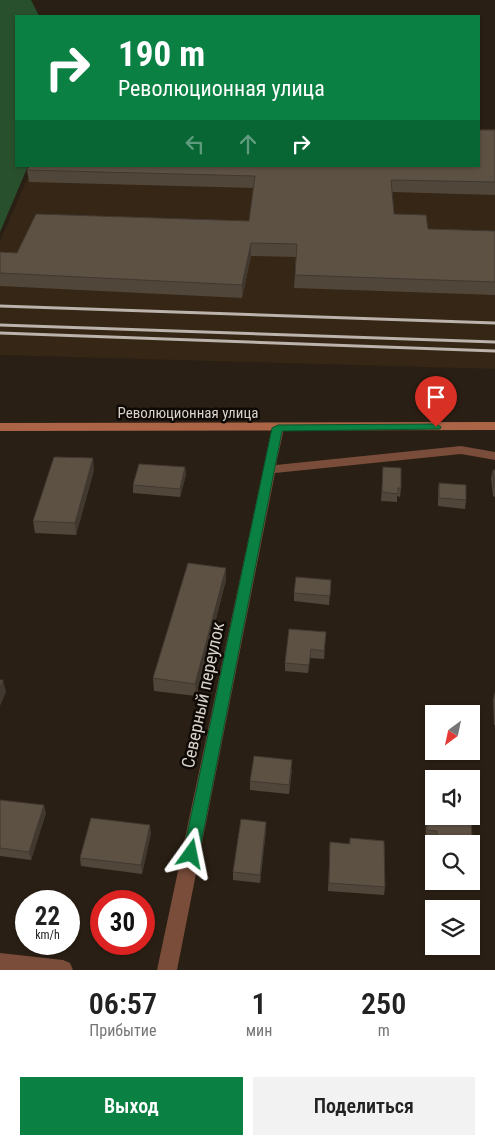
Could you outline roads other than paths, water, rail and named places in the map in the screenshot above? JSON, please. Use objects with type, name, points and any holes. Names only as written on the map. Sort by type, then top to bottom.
[{"type":"main road","name":"Революционная улица","points":[[0,427],[278,428],[495,426]]},
{"type":"street","name":"Северный переулок","points":[[167,970],[278,428]]},
{"type":"street","points":[[269,470],[461,450],[495,456]]},
{"type":"street","points":[[0,962],[63,970]]},
{"type":"railway","points":[[0,306],[495,323]]},
{"type":"railway","points":[[0,325],[495,342]]},
{"type":"railway","points":[[0,333],[495,351]]}]
